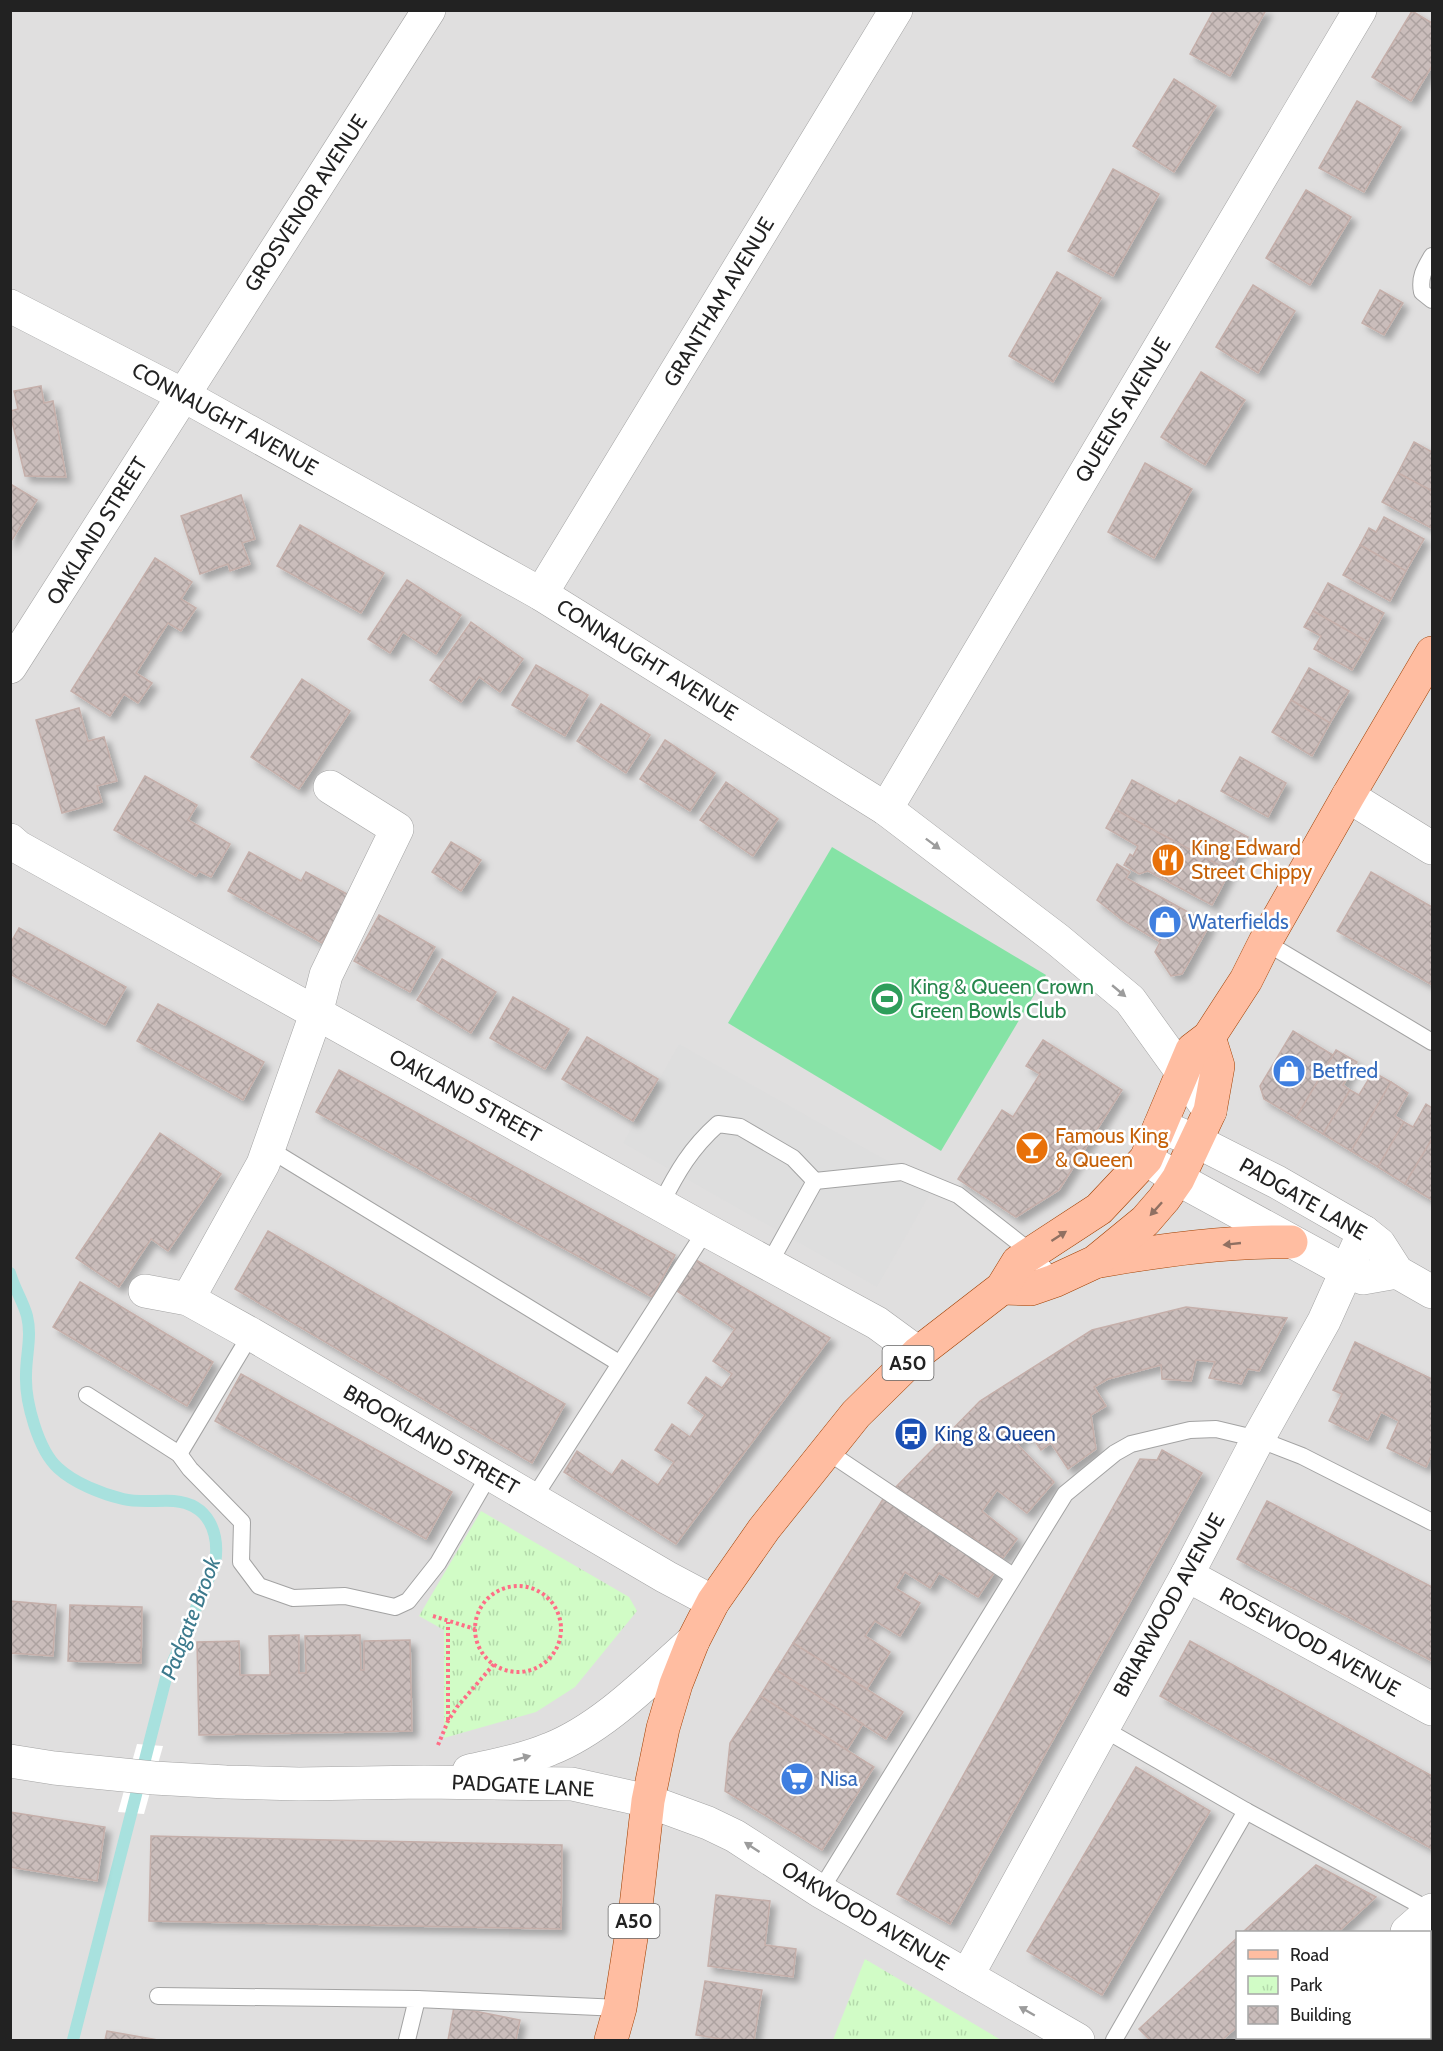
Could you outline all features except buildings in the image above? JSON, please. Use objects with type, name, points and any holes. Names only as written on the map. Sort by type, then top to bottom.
[{"type":"main road","name":"A50","points":[[611,2040],[620,2008],[636,1906],[648,1801],[663,1728],[676,1684],[693,1641],[713,1602],[764,1529],[856,1414],[918,1353],[1002,1288],[1018,1262],[1099,1209],[1146,1159],[1192,1050],[1209,1037],[1246,980],[1348,795],[1432,653]]},
{"type":"main road","points":[[1002,1288],[1031,1289],[1095,1262],[1145,1221],[1164,1199],[1178,1179],[1210,1111],[1218,1066],[1209,1037]]},
{"type":"main road","points":[[1095,1262],[1156,1252],[1257,1242],[1291,1242]]},
{"type":"street","name":"GROSVENOR AVENUE","points":[[183,395],[429,10]]},
{"type":"street","name":"GRANTHAM AVENUE","points":[[541,594],[896,10]]},
{"type":"street","name":"QUEENS AVENUE","points":[[886,809],[1360,10]]},
{"type":"street","name":"CONNAUGHT AVENUE","points":[[10,306],[183,395],[541,594],[886,809],[1058,940],[1130,1000],[1210,1111]]},
{"type":"street","name":"OAKLAND STREET","points":[[10,667],[183,395]]},
{"type":"street","points":[[188,1299],[263,1164],[316,1014],[326,975],[397,829],[330,787]]},
{"type":"street","points":[[1348,795],[1432,848]]},
{"type":"street","name":"OAKLAND STREET","points":[[10,840],[18,847],[316,1014],[877,1323],[918,1353]]},
{"type":"street","name":"PADGATE LANE","points":[[1160,1126],[1196,1141],[1277,1182],[1364,1232],[1379,1244],[1397,1272],[1432,1292]]},
{"type":"street","name":"PADGATE LANE","points":[[1146,1159],[1178,1179],[1346,1271],[1363,1278],[1397,1272]]},
{"type":"street","name":"BRIARWOOD AVENUE","points":[[967,1976],[1324,1321],[1364,1232]]},
{"type":"street","name":"BROOKLAND STREET","points":[[145,1291],[188,1299],[666,1577],[713,1602]]},
{"type":"street","name":"ROSEWOOD AVENUE","points":[[1187,1575],[1432,1709]]},
{"type":"street","points":[[424,1782],[526,1758],[574,1738],[637,1690],[693,1641]]},
{"type":"street","name":"PADGATE LANE","points":[[10,1761],[141,1777],[299,1784],[424,1782],[572,1784],[648,1801]]},
{"type":"street","name":"OAKWOOD AVENUE","points":[[648,1801],[708,1823],[735,1836],[820,1891],[1078,2040]]},
{"type":"street","points":[[1408,1931],[1432,1911]]},
{"type":"lane","points":[[1432,256],[1421,275],[1420,284],[1422,292],[1432,300]]},
{"type":"lane","points":[[1266,942],[1432,1042]]},
{"type":"lane","points":[[661,1204],[682,1163],[702,1138],[718,1124],[740,1127],[793,1158],[815,1181]]},
{"type":"lane","points":[[268,1149],[619,1363]]},
{"type":"lane","points":[[815,1181],[902,1172],[958,1195],[1032,1253],[1054,1281]]},
{"type":"lane","points":[[769,1264],[815,1181]]},
{"type":"lane","points":[[533,1499],[706,1230]]},
{"type":"lane","points":[[179,1454],[251,1334]]},
{"type":"lane","points":[[87,1395],[179,1454],[242,1522],[241,1562],[259,1586],[292,1598],[345,1596],[395,1607],[408,1601],[438,1563],[489,1474]]},
{"type":"lane","points":[[820,1891],[1065,1494],[1115,1453],[1131,1444],[1190,1430],[1216,1429],[1258,1439],[1302,1456],[1432,1521]]},
{"type":"lane","points":[[825,1450],[1013,1576]]},
{"type":"lane","points":[[1102,1728],[1246,1811],[1432,1911]]},
{"type":"lane","points":[[1114,2040],[1246,1811]]},
{"type":"lane","points":[[158,1996],[417,1999],[620,2008]]},
{"type":"lane","points":[[408,2040],[417,1999]]},
{"type":"path","points":[[522,1586],[535,1589],[547,1597],[556,1608],[561,1622],[561,1636],[556,1649],[547,1660],[535,1668],[521,1671],[507,1670],[494,1664],[484,1655],[475,1629],[477,1615],[484,1602],[495,1593],[508,1587],[522,1586]]},
{"type":"path","points":[[408,1601],[448,1622],[475,1629]]},
{"type":"path","points":[[448,1622],[448,1721]]},
{"type":"path","points":[[424,1782],[448,1721],[494,1664]]},
{"type":"shaded area","points":[[11,11],[1432,11],[1432,2040],[11,2040]]},
{"type":"shaded area","points":[[679,1044],[934,1187],[877,1287],[623,1143]]},
{"type":"green space","name":"King & Queen Crown Green Bowls Club","points":[[832,847],[1046,975],[941,1151],[728,1023]]},
{"type":"green space","points":[[481,1511],[629,1597],[637,1611],[575,1687],[536,1712],[444,1738],[444,1630],[419,1616]]},
{"type":"green space","points":[[865,1959],[1001,2040],[833,2040]]},
{"type":"pier","points":[[137,1744],[163,1746],[144,1814],[118,1812]]},
{"type":"waterway","name":"Padgate Brook","points":[[10,1273],[28,1323],[26,1386],[30,1411],[44,1450],[51,1460],[72,1478],[106,1494],[135,1501],[186,1503],[204,1514],[210,1522],[216,1542],[215,1564],[166,1678],[73,2040]]},
{"type":"place","name":"King Edward Street Chippy","points":[[1168,860]]},
{"type":"place","name":"Waterfields","points":[[1165,922]]},
{"type":"place","name":"King & Queen Crown Green Bowls Club","points":[[887,999]]},
{"type":"place","name":"Betfred","points":[[1289,1071]]},
{"type":"place","name":"Famous King & Queen","points":[[1032,1148]]},
{"type":"place","name":"King & Queen","points":[[911,1434]]},
{"type":"place","name":"Nisa","points":[[797,1779]]}]
